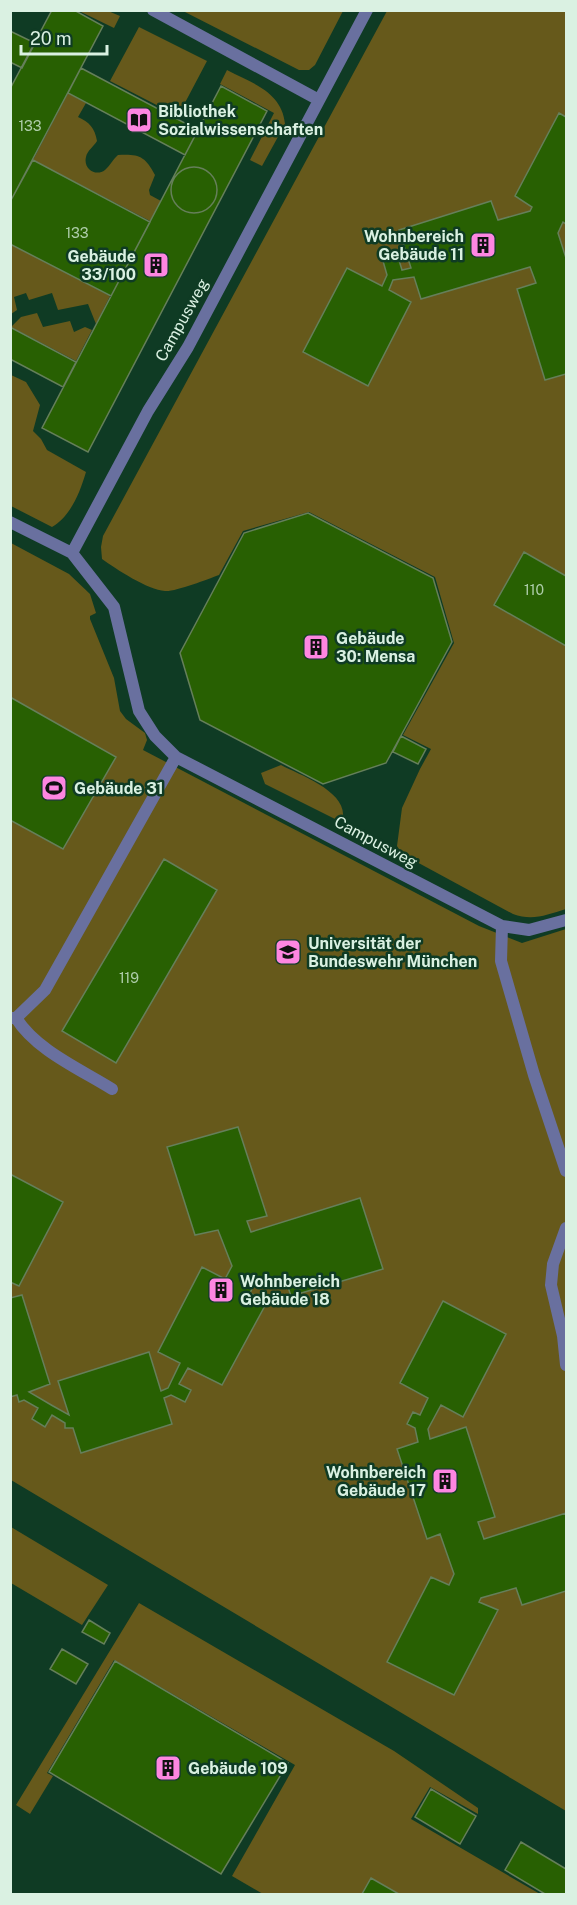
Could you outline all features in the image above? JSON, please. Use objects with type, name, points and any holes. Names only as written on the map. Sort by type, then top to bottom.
[{"type":"street","points":[[153,10],[319,100]]},
{"type":"street","name":"Campusweg","points":[[72,553],[148,411],[188,346],[367,10]]},
{"type":"street","name":"Campusweg","points":[[10,522],[72,553],[114,607],[139,711],[154,736],[176,757],[502,926],[529,930],[567,920]]},
{"type":"street","points":[[112,1089],[35,1041],[13,1018],[45,990],[176,757]]},
{"type":"street","points":[[502,926],[501,961],[534,1075],[567,1171]]},
{"type":"street","points":[[567,1228],[553,1264],[550,1285],[563,1336],[567,1365]]},
{"type":"shaded area","points":[[79,11],[108,11],[120,16],[114,28]]},
{"type":"shaded area","points":[[183,11],[343,11],[315,65],[309,70],[299,70]]},
{"type":"shaded area","points":[[387,11],[566,11],[566,909],[540,916],[527,917],[513,914],[402,854],[397,846],[402,808],[431,749],[403,735],[454,643],[435,577],[309,512],[243,531],[219,575],[176,589],[165,591],[150,587],[102,559],[103,536]]},
{"type":"shaded area","points":[[139,27],[207,61],[178,116],[110,81]]},
{"type":"shaded area","points":[[227,70],[256,84],[272,96],[283,113],[285,124],[262,166],[250,160],[274,113],[220,84]]},
{"type":"shaded area","points":[[68,93],[86,103],[78,117],[91,126],[95,132],[97,141],[86,157],[86,165],[91,171],[101,172],[118,155],[125,155],[141,157],[155,175],[149,190],[150,195],[161,201],[150,221],[33,160]]},
{"type":"shaded area","points":[[11,244],[110,296],[96,324],[88,304],[58,310],[52,293],[29,300],[26,293],[14,297],[17,310],[11,314]]},
{"type":"shaded area","points":[[37,313],[43,327],[70,321],[74,332],[85,327],[92,330],[76,361],[11,327],[21,317]]},
{"type":"shaded area","points":[[11,375],[26,382],[40,405],[33,431],[47,450],[86,472],[70,510],[52,527],[11,506]]},
{"type":"shaded area","points":[[11,543],[69,574],[90,594],[96,613],[90,616],[90,619],[114,678],[120,711],[126,719],[145,733],[147,740],[143,750],[479,926],[522,943],[566,929],[566,1811],[11,1480]]},
{"type":"shaded area","points":[[281,765],[330,792],[342,808],[343,817],[335,819],[265,784],[261,773]]},
{"type":"shaded area","points":[[11,1527],[108,1585],[82,1625],[11,1583]]},
{"type":"shaded area","points":[[139,1603],[394,1751],[478,1808],[478,1814],[430,1787],[411,1819],[540,1894],[263,1894],[232,1876],[295,1765],[114,1660],[47,1773],[53,1776],[30,1814],[16,1805]]},
{"type":"building","points":[[52,10],[74,10],[103,26],[10,202],[10,89]]},
{"type":"building","points":[[10,31],[35,43],[22,68],[10,62]]},
{"type":"building","points":[[81,68],[198,130],[185,155],[68,93]]},
{"type":"building","name":"Gebäude 33/100","points":[[221,86],[267,111],[88,452],[42,428]]},
{"type":"building","name":"Wohnbereich Gebäude 11","points":[[559,113],[566,117],[566,224],[563,222],[558,233],[566,258],[566,374],[545,380],[517,289],[536,283],[530,267],[421,299],[414,277],[393,280],[389,290],[411,302],[368,386],[303,352],[347,268],[382,286],[387,275],[383,261],[398,257],[402,270],[411,268],[399,230],[491,201],[498,220],[530,211],[532,207],[515,196]]},
{"type":"building","points":[[33,160],[150,222],[111,296],[10,244],[10,202]]},
{"type":"building","points":[[194,167],[210,174],[217,190],[210,206],[194,213],[178,206],[171,190],[178,174]]},
{"type":"building","points":[[10,327],[76,362],[63,387],[10,359]]},
{"type":"building","name":"Gebäude 30: Mensa","points":[[308,513],[433,578],[452,642],[386,763],[323,784],[200,720],[180,653],[244,533]]},
{"type":"building","points":[[524,552],[566,576],[566,646],[494,605]]},
{"type":"building","name":"Gebäude 31","points":[[10,697],[116,757],[63,849],[10,820]]},
{"type":"building","points":[[401,736],[426,749],[418,764],[393,752]]},
{"type":"building","points":[[164,859],[217,890],[116,1063],[62,1031]]},
{"type":"building","name":"Wohnbereich Gebäude 18","points":[[238,1127],[267,1216],[247,1221],[251,1232],[360,1198],[383,1269],[291,1296],[285,1278],[253,1287],[250,1293],[267,1302],[222,1385],[188,1368],[179,1384],[191,1390],[185,1402],[171,1395],[164,1398],[172,1424],[81,1453],[73,1428],[65,1428],[65,1423],[52,1415],[45,1427],[32,1419],[38,1408],[24,1400],[19,1402],[17,1395],[10,1397],[10,1298],[22,1295],[50,1384],[29,1392],[53,1406],[69,1415],[58,1381],[149,1352],[161,1391],[168,1388],[180,1363],[158,1352],[202,1267],[225,1279],[232,1266],[218,1230],[195,1235],[167,1147]]},
{"type":"building","points":[[10,1174],[63,1202],[19,1286],[10,1282]]},
{"type":"building","name":"Wohnbereich Gebäude 17","points":[[443,1301],[506,1334],[463,1417],[441,1405],[428,1429],[430,1439],[466,1427],[495,1517],[478,1522],[484,1539],[566,1513],[566,1591],[522,1605],[516,1588],[481,1598],[479,1602],[498,1610],[454,1695],[387,1662],[431,1577],[449,1585],[454,1574],[440,1534],[427,1539],[397,1449],[418,1442],[415,1428],[407,1424],[413,1412],[420,1415],[428,1398],[400,1383]]},
{"type":"building","points":[[89,1620],[110,1633],[104,1644],[82,1632]]},
{"type":"building","points":[[62,1649],[88,1664],[76,1684],[50,1669]]},
{"type":"building","name":"Gebäude 109","points":[[115,1661],[288,1763],[221,1874],[49,1772]]},
{"type":"building","points":[[431,1789],[476,1816],[460,1844],[415,1817]]},
{"type":"building","points":[[521,1842],[566,1869],[566,1894],[545,1894],[505,1870]]},
{"type":"building","points":[[371,1878],[399,1894],[362,1894]]},
{"type":"place","name":"Bibliothek Sozialwissenschaften","points":[[139,120]]},
{"type":"place","name":"Wohnbereich Gebäude 11","points":[[483,245]]},
{"type":"place","name":"Gebäude 33/100","points":[[156,265]]},
{"type":"place","name":"Gebäude 30: Mensa","points":[[316,647]]},
{"type":"place","name":"Gebäude 31","points":[[54,788]]},
{"type":"place","name":"Universität der Bundeswehr München","points":[[288,952]]},
{"type":"place","name":"Wohnbereich Gebäude 18","points":[[221,1290]]},
{"type":"place","name":"Wohnbereich Gebäude 17","points":[[445,1481]]},
{"type":"place","name":"Gebäude 109","points":[[168,1768]]}]
